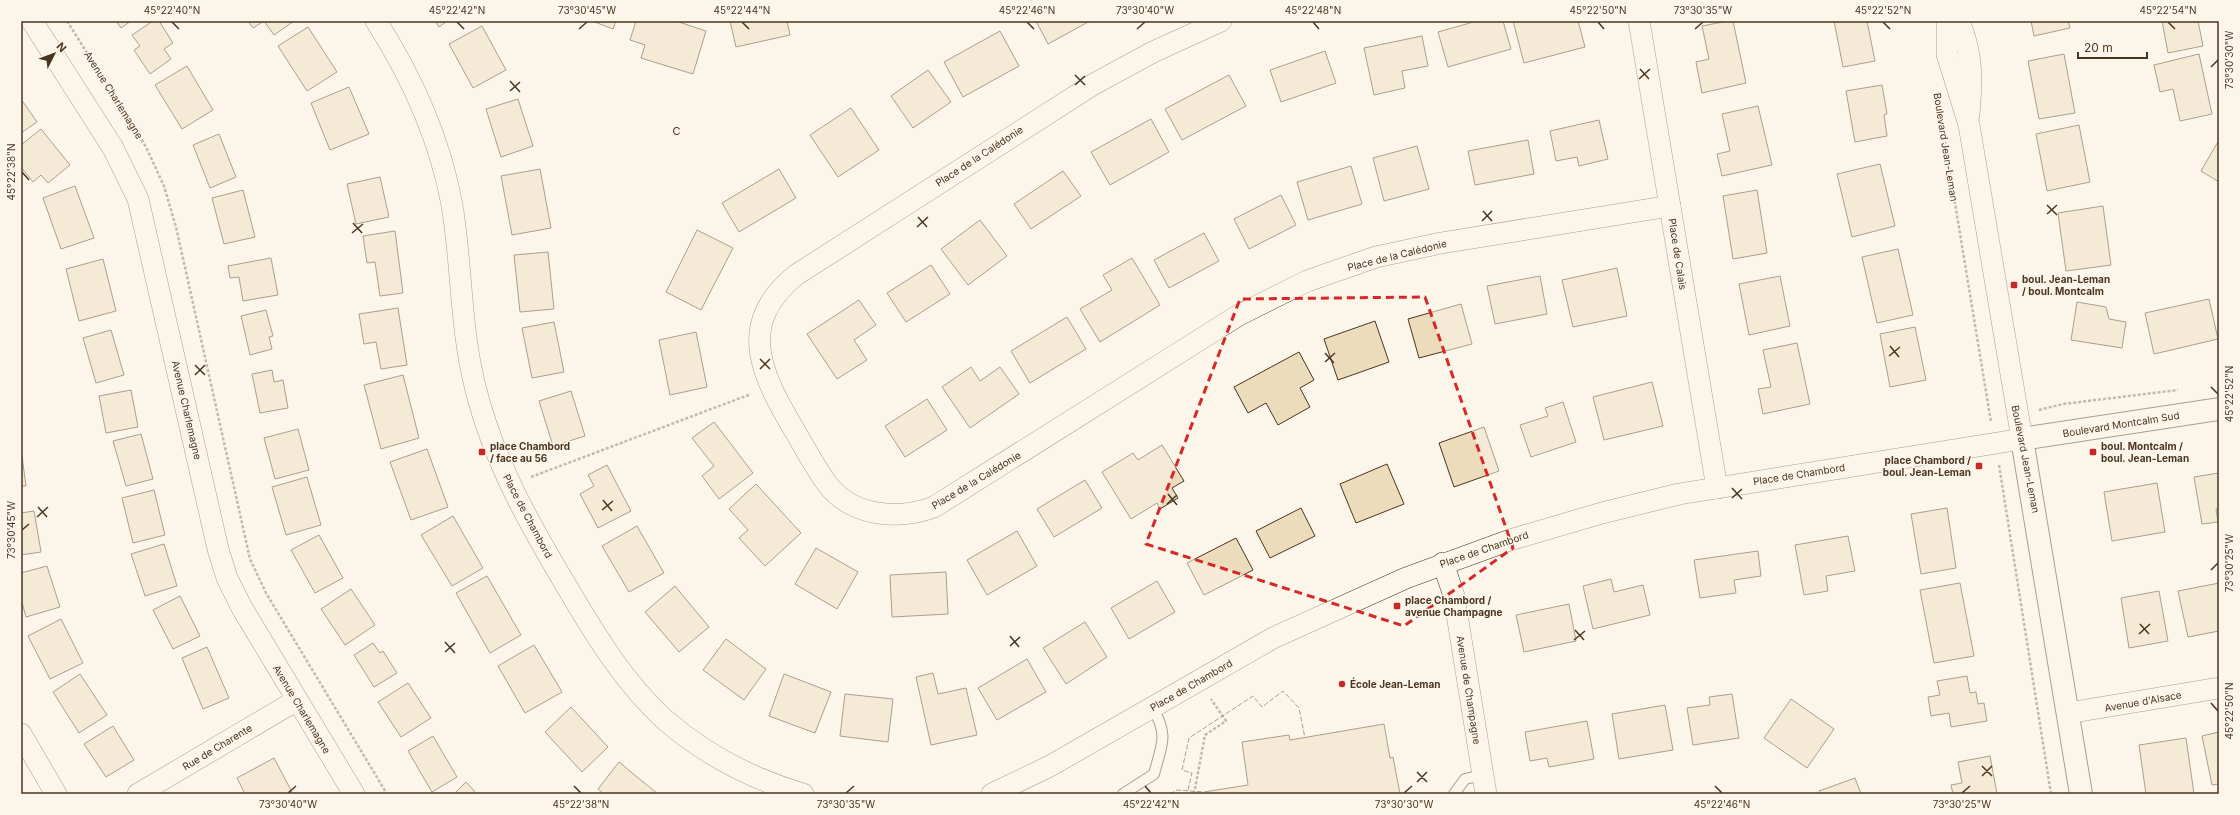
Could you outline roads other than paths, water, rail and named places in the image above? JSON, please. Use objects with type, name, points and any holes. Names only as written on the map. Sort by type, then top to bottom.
[{"type":"street","name":"Avenue Charlemagne","points":[[32,21],[114,148],[136,193],[145,225],[222,564],[242,608],[354,794]]},
{"type":"street","name":"Place de Chambord","points":[[376,21],[410,80],[439,154],[452,206],[464,321],[475,384],[498,457],[527,518],[608,654],[654,709],[677,730],[724,761],[767,782],[803,794]]},
{"type":"street","name":"Place de la Calédonie","points":[[1221,21],[1147,55],[1063,103],[796,275],[776,295],[766,311],[761,328],[759,347],[767,381],[818,469],[829,486],[841,498],[857,507],[895,516],[916,514],[934,507],[1239,315],[1286,291],[1340,269],[1376,257],[1441,243],[1670,206]]},
{"type":"street","name":"Place de Calais","points":[[1639,21],[1718,488]]},
{"type":"street","name":"Boulevard Jean-Leman","points":[[1947,21],[1947,54],[1969,125],[2081,794]]},
{"type":"street","name":"Boulevard Jean-Leman","points":[[1959,21],[1966,38],[1971,61],[1972,74],[1969,125]]},
{"type":"street","name":"Boulevard Montcalm Sud","points":[[2022,439],[2219,409]]},
{"type":"street","name":"Place de Chambord","points":[[993,794],[1050,766],[1273,638],[1362,597],[1443,563],[1556,526],[1659,499],[1718,488],[2022,439]]},
{"type":"street","name":"Avenue de Champagne","points":[[1443,563],[1454,596],[1484,784]]},
{"type":"street","name":"Avenue d'Alsace","points":[[2068,713],[2219,688]]},
{"type":"street","name":"Rue de Charente","points":[[138,794],[297,700]]},
{"type":"street","points":[[21,734],[56,794]]},
{"type":"lane","points":[[1123,794],[1154,774],[1162,742],[1163,728],[1152,707]]},
{"type":"lane","points":[[1454,794],[1465,779],[1484,784]]},
{"type":"place","name":"boul. Jean-Leman / boul. Montcalm","points":[[2014,285]]},
{"type":"place","name":"place Chambord / face au 56","points":[[482,452]]},
{"type":"place","name":"boul. Montcalm / boul. Jean-Leman","points":[[2093,452]]},
{"type":"place","name":"place Chambord / boul. Jean-Leman","points":[[1979,466]]},
{"type":"place","name":"place Chambord / avenue Champagne","points":[[1397,606]]},
{"type":"place","name":"École Jean-Leman","points":[[1342,684]]},
{"type":"district","name":"C","points":[[677,131]]}]
